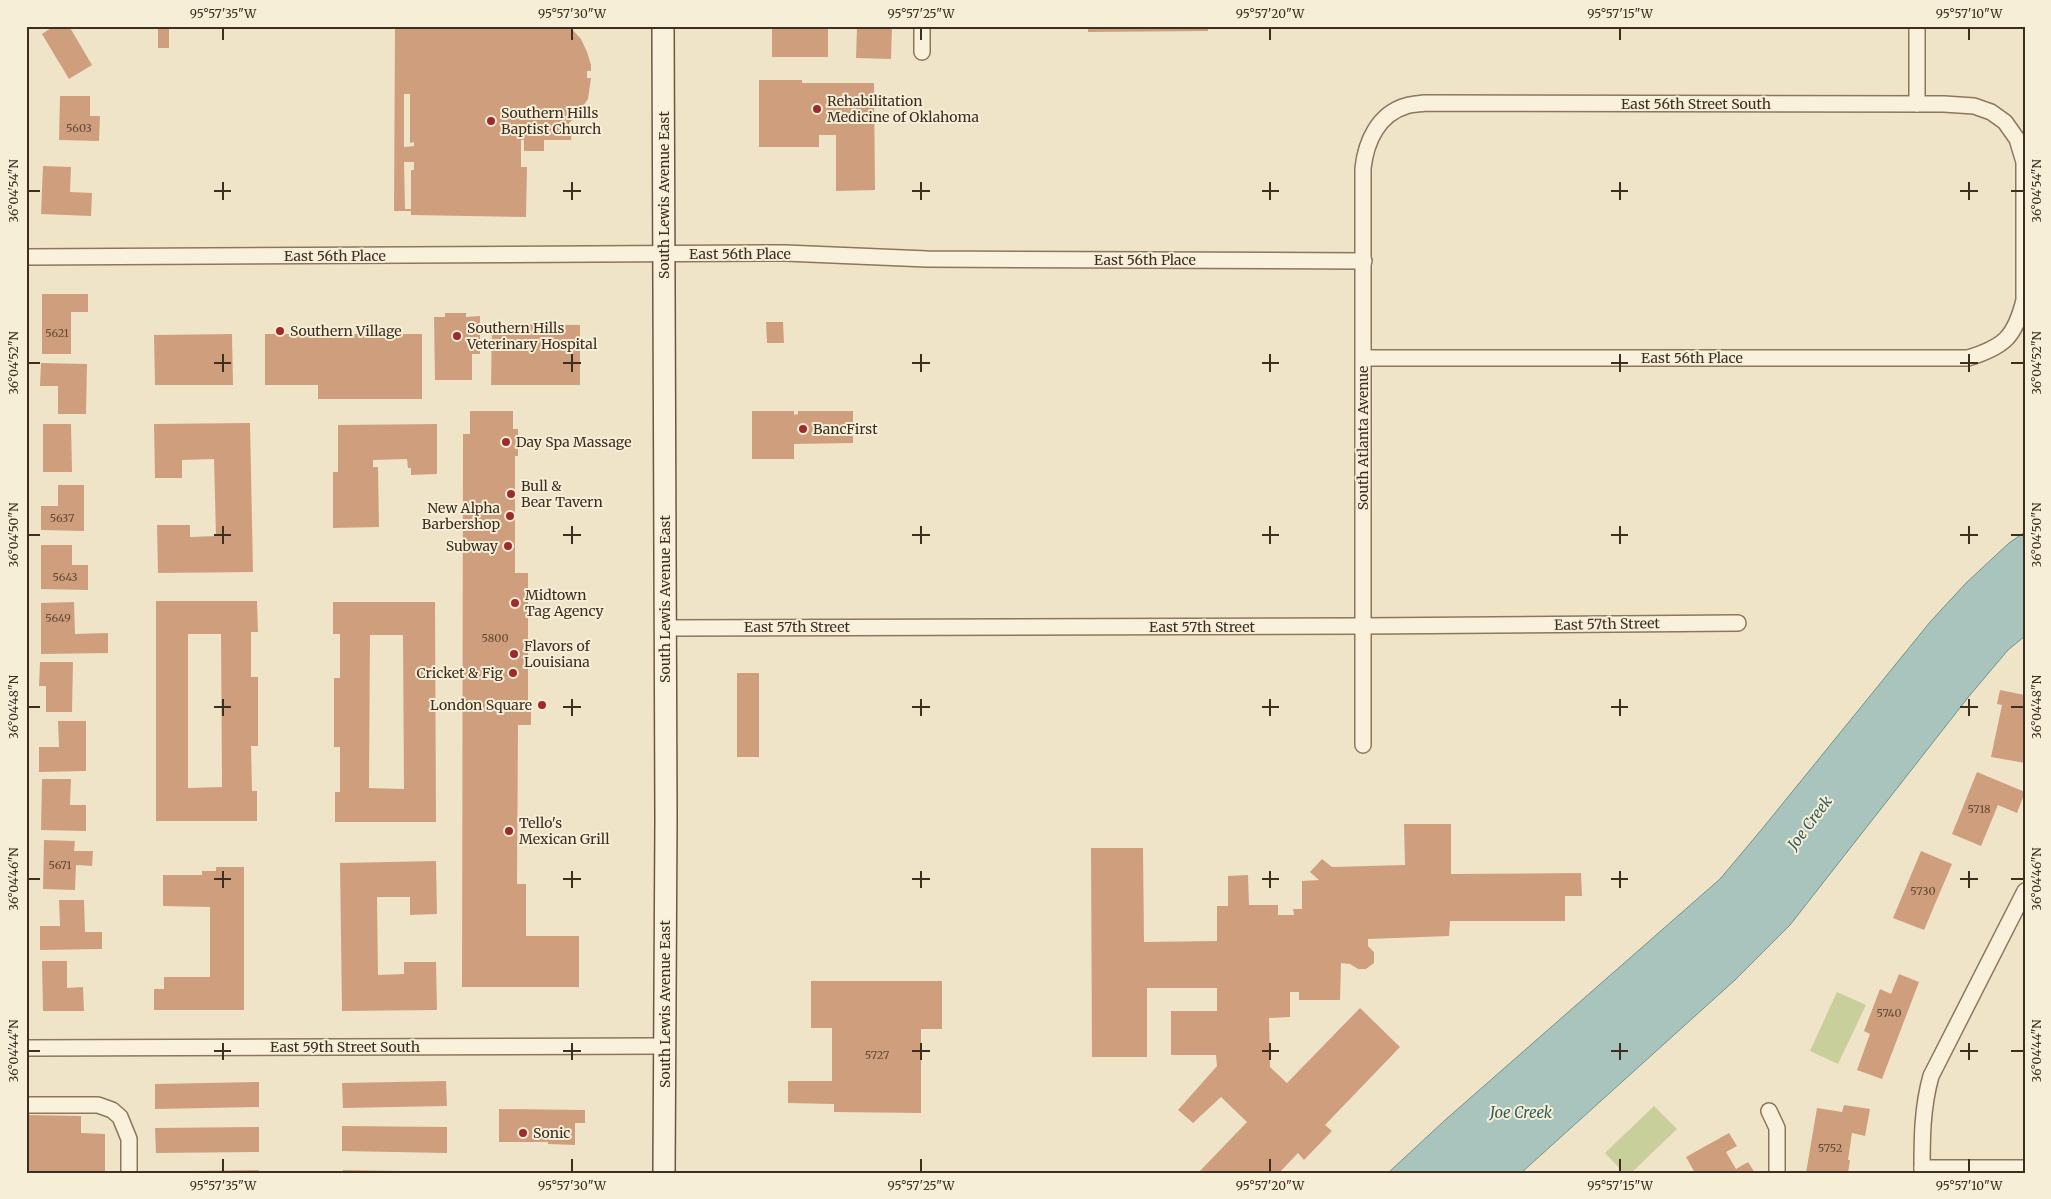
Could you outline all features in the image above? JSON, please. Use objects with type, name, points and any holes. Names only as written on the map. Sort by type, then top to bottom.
[{"type":"main road","name":"South Lewis Avenue East","points":[[663,26],[666,827],[664,1173]]},
{"type":"street","points":[[922,26],[922,52]]},
{"type":"street","points":[[1917,26],[1917,104]]},
{"type":"street","name":"East 56th Street South","points":[[1373,132],[1388,115],[1404,106],[1425,103],[1917,104],[1974,106],[1991,112],[2006,122],[2016,140],[2024,162],[2024,300],[2018,322],[2004,340],[1990,352]]},
{"type":"street","name":"South Atlanta Avenue","points":[[1363,745],[1364,261],[1362,168],[1365,149],[1373,132]]},
{"type":"street","name":"East 56th Place","points":[[26,257],[785,254],[936,259],[1364,261]]},
{"type":"street","name":"East 56th Place","points":[[1363,358],[1968,358],[1990,352]]},
{"type":"street","name":"East 57th Street","points":[[665,628],[1738,623]]},
{"type":"street","points":[[2025,891],[1931,1076],[1922,1119],[1922,1170],[2025,1168]]},
{"type":"street","name":"East 59th Street South","points":[[26,1048],[664,1046]]},
{"type":"street","points":[[26,1105],[98,1105],[112,1110],[120,1117],[129,1139],[129,1173]]},
{"type":"street","points":[[1769,1111],[1777,1128],[1777,1173]]},
{"type":"green space","points":[[1837,992],[1866,1005],[1838,1064],[1810,1051]]},
{"type":"green space","points":[[1654,1106],[1677,1129],[1631,1173],[1624,1173],[1605,1153]]},
{"type":"water","name":"Joe Creek","points":[[2025,532],[2025,636],[2008,650],[1970,695],[1790,925],[1735,980],[1521,1173],[1388,1173],[1444,1121],[1720,879],[1930,622],[1966,583],[2009,543]]},
{"type":"building","points":[[54,26],[69,26],[92,65],[69,79],[42,34]]},
{"type":"building","points":[[158,26],[169,26],[169,48],[158,48]]},
{"type":"building","name":"Southern Hills Baptist Church","points":[[395,26],[569,26],[581,39],[591,65],[591,71],[587,71],[587,78],[591,78],[588,99],[575,118],[569,123],[569,128],[572,128],[571,140],[544,140],[544,151],[524,151],[524,140],[521,140],[521,167],[527,167],[526,217],[411,215],[411,211],[394,211]],"holes":[[[404,94],[410,94],[410,143],[414,142],[414,146],[404,147]],[[404,162],[414,162],[414,170],[411,170],[411,209],[405,209]]]},
{"type":"building","points":[[778,26],[828,26],[828,57],[772,57],[772,28]]},
{"type":"building","points":[[857,26],[892,26],[891,59],[856,58]]},
{"type":"building","points":[[1088,26],[1208,26],[1208,31],[1088,32]]},
{"type":"building","name":"Rehabilitation Medicine of Oklahoma","points":[[759,80],[802,80],[802,83],[874,83],[875,190],[836,191],[836,135],[819,135],[819,147],[759,147]]},
{"type":"building","points":[[60,96],[90,96],[90,116],[100,116],[99,141],[59,140]]},
{"type":"building","points":[[43,166],[71,167],[70,192],[92,193],[91,216],[41,214]]},
{"type":"building","points":[[42,294],[88,294],[88,312],[71,312],[71,354],[42,354]]},
{"type":"building","name":"Southern Hills Veterinary Hospital","points":[[445,313],[466,313],[466,317],[480,316],[480,354],[472,354],[472,380],[435,380],[434,317],[445,317]]},
{"type":"building","points":[[766,322],[783,322],[784,343],[767,343]]},
{"type":"building","points":[[492,324],[580,325],[580,385],[491,385]]},
{"type":"building","points":[[232,334],[233,385],[155,385],[154,335]]},
{"type":"building","points":[[265,334],[422,334],[422,399],[318,399],[318,385],[265,385]]},
{"type":"building","points":[[41,363],[87,364],[86,414],[58,414],[58,386],[40,386]]},
{"type":"building","points":[[470,411],[513,411],[513,429],[518,429],[518,456],[515,456],[515,573],[528,573],[528,703],[531,703],[531,725],[518,725],[517,884],[526,884],[526,936],[579,936],[579,987],[462,987],[463,434],[470,434]]},
{"type":"building","name":"BancFirst","points":[[752,411],[794,411],[794,415],[798,414],[798,411],[853,411],[853,443],[794,444],[794,459],[752,459]]},
{"type":"building","points":[[250,423],[253,572],[158,573],[157,525],[190,525],[190,537],[216,536],[214,459],[182,460],[182,478],[155,478],[154,424]]},
{"type":"building","points":[[43,424],[71,424],[72,472],[43,472]]},
{"type":"building","points":[[437,424],[437,474],[411,475],[411,468],[408,468],[407,459],[373,460],[373,467],[378,467],[379,527],[333,528],[333,472],[338,472],[338,425]]},
{"type":"building","points":[[58,485],[84,485],[84,531],[41,530],[41,506],[58,506]]},
{"type":"building","points":[[41,545],[72,545],[72,565],[88,565],[88,590],[41,589]]},
{"type":"building","points":[[156,601],[257,601],[258,632],[251,632],[251,677],[258,677],[258,746],[251,746],[252,791],[257,791],[257,821],[156,821]],"holes":[[[188,634],[221,634],[222,787],[188,788]]]},
{"type":"building","points":[[74,602],[75,634],[108,633],[108,653],[41,654],[41,603]]},
{"type":"building","points":[[333,602],[435,602],[436,822],[335,822],[335,792],[340,792],[340,747],[334,747],[334,678],[340,678],[340,634],[333,634]],"holes":[[[370,635],[403,635],[404,789],[369,788]]]},
{"type":"building","points":[[40,662],[73,662],[72,712],[46,712],[46,686],[39,686]]},
{"type":"building","points":[[737,673],[759,673],[759,757],[737,757]]},
{"type":"building","points":[[2000,690],[2025,695],[2025,763],[1991,757],[2002,705],[1997,704]]},
{"type":"building","points":[[58,721],[86,721],[86,771],[39,772],[39,747],[59,747]]},
{"type":"building","points":[[1977,772],[2025,792],[2017,813],[1998,805],[1981,846],[1952,834]]},
{"type":"building","points":[[42,779],[71,779],[70,805],[86,805],[86,831],[41,830]]},
{"type":"building","points":[[1404,824],[1451,824],[1451,874],[1581,873],[1582,896],[1565,896],[1565,921],[1450,921],[1449,936],[1368,939],[1368,946],[1374,952],[1374,963],[1366,969],[1358,969],[1350,964],[1341,963],[1340,1000],[1299,1000],[1299,992],[1290,992],[1290,1017],[1269,1018],[1270,1067],[1287,1083],[1360,1008],[1400,1047],[1325,1125],[1332,1131],[1304,1160],[1298,1153],[1279,1173],[1198,1173],[1247,1122],[1221,1097],[1193,1123],[1178,1110],[1217,1066],[1216,1055],[1171,1055],[1171,1011],[1217,1011],[1217,988],[1147,988],[1147,1057],[1092,1057],[1091,848],[1143,848],[1144,942],[1217,941],[1217,906],[1228,906],[1228,876],[1248,875],[1249,905],[1278,905],[1278,915],[1294,915],[1293,909],[1302,909],[1302,881],[1319,880],[1310,872],[1322,859],[1332,867],[1405,865]]},
{"type":"building","points":[[44,840],[75,841],[74,851],[93,851],[92,866],[76,865],[75,890],[43,889]]},
{"type":"building","points":[[1921,851],[1952,864],[1924,930],[1893,918]]},
{"type":"building","points":[[436,861],[437,914],[410,915],[410,897],[377,897],[378,975],[404,974],[404,962],[436,962],[437,1010],[342,1011],[340,863]]},
{"type":"building","points":[[216,867],[244,867],[244,1010],[154,1010],[154,989],[164,989],[164,977],[210,977],[210,907],[163,906],[163,875],[202,875],[202,871],[216,871]]},
{"type":"building","points":[[59,900],[84,900],[85,932],[102,932],[102,949],[40,950],[40,926],[60,926]]},
{"type":"building","points":[[42,961],[67,961],[67,988],[83,987],[84,1011],[43,1011]]},
{"type":"building","points":[[1899,974],[1919,982],[1882,1079],[1857,1070],[1870,1034],[1864,1031],[1880,989],[1891,994]]},
{"type":"building","points":[[811,981],[942,981],[942,1029],[921,1029],[921,1113],[834,1112],[834,1104],[788,1103],[788,1081],[832,1081],[832,1028],[811,1028]]},
{"type":"building","points":[[446,1081],[447,1106],[343,1108],[342,1083]]},
{"type":"building","points":[[259,1082],[259,1107],[155,1109],[155,1084]]},
{"type":"building","points":[[1844,1105],[1870,1109],[1865,1136],[1852,1133],[1848,1173],[1806,1173],[1817,1108],[1842,1112]]},
{"type":"building","points":[[499,1109],[585,1110],[585,1123],[575,1123],[575,1145],[548,1144],[548,1142],[499,1142]]},
{"type":"building","points":[[29,1115],[81,1116],[81,1133],[105,1134],[105,1173],[26,1173],[26,1142],[29,1142]]},
{"type":"building","points":[[342,1126],[447,1127],[447,1153],[342,1151]]},
{"type":"building","points":[[259,1127],[259,1152],[156,1153],[155,1128]]},
{"type":"building","points":[[1729,1133],[1737,1146],[1726,1152],[1736,1169],[1748,1162],[1755,1173],[1695,1173],[1686,1157]]},
{"type":"building","points":[[259,1170],[259,1173],[190,1173],[190,1171]]},
{"type":"building","points":[[343,1170],[401,1171],[401,1173],[343,1173]]},
{"type":"place","name":"Rehabilitation Medicine of Oklahoma","points":[[817,109]]},
{"type":"place","name":"Southern Hills Baptist Church","points":[[491,121]]},
{"type":"place","name":"Southern Village","points":[[280,331]]},
{"type":"place","name":"Southern Hills Veterinary Hospital","points":[[457,336]]},
{"type":"place","name":"BancFirst","points":[[803,429]]},
{"type":"place","name":"Day Spa Massage","points":[[506,442]]},
{"type":"place","name":"Bull & Bear Tavern","points":[[511,494]]},
{"type":"place","name":"New Alpha Barbershop","points":[[510,516]]},
{"type":"place","name":"Subway","points":[[508,546]]},
{"type":"place","name":"Midtown Tag Agency","points":[[515,603]]},
{"type":"place","name":"Flavors of Louisiana","points":[[514,654]]},
{"type":"place","name":"Cricket & Fig","points":[[513,673]]},
{"type":"place","name":"London Square","points":[[542,705]]},
{"type":"place","name":"Tello's Mexican Grill","points":[[509,831]]},
{"type":"place","name":"Sonic","points":[[523,1133]]}]
